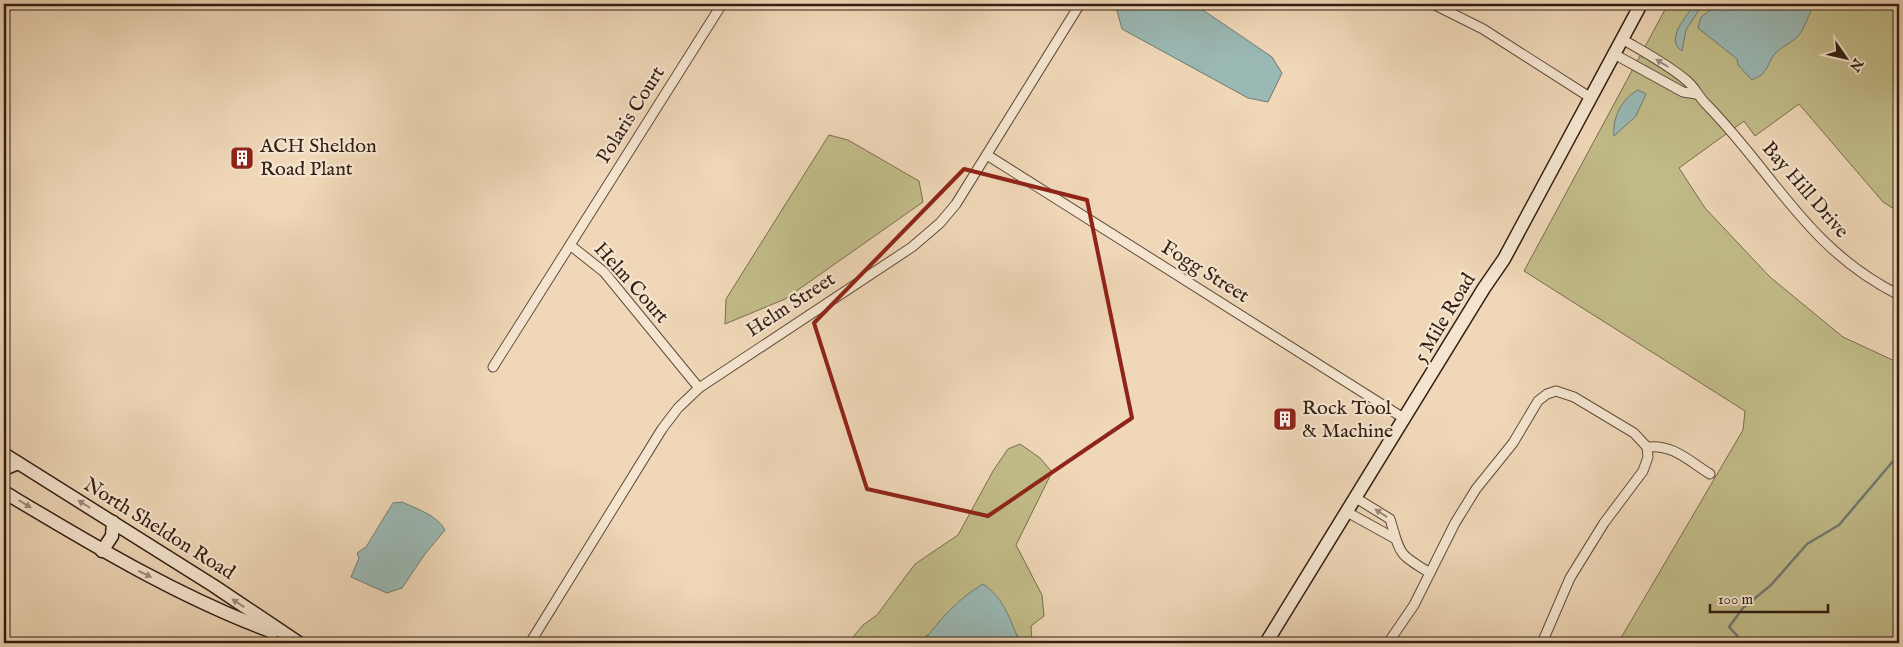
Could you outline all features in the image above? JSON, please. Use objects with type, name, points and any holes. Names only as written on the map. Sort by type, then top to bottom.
[{"type":"street","name":"Polaris Court","points":[[570,245],[722,4]]},
{"type":"street","name":"Helm Street","points":[[530,643],[662,429],[678,408],[699,388],[925,237],[956,204],[1080,4]]},
{"type":"street","points":[[1433,4],[1483,29],[1591,98]]},
{"type":"street","name":"5 Mile Road","points":[[1266,643],[1484,288],[1504,260],[1641,4]]},
{"type":"street","name":"Bay Hill Drive","points":[[1622,39],[1688,82],[1696,94],[1730,129],[1806,225],[1853,268],[1899,295]]},
{"type":"street","name":"Bay Hill Drive","points":[[1614,54],[1682,92],[1696,94]]},
{"type":"street","name":"Fogg Street","points":[[987,155],[1405,419]]},
{"type":"street","name":"Helm Court","points":[[494,367],[570,245],[604,272],[699,388]]},
{"type":"street","points":[[1388,643],[1414,605],[1455,523],[1476,489],[1513,443],[1538,401],[1547,394],[1556,392],[1574,397],[1634,432],[1647,447],[1648,457],[1643,472],[1604,523],[1570,578],[1542,643]]},
{"type":"street","points":[[1647,447],[1662,445],[1670,448],[1710,474]]},
{"type":"street","name":"North Sheldon Road","points":[[4,454],[214,586],[295,641]]},
{"type":"street","points":[[4,469],[18,463]]},
{"type":"street","name":"North Sheldon Road","points":[[4,492],[135,570],[244,622],[295,641]]},
{"type":"street","points":[[1356,498],[1390,519],[1394,538],[1406,558],[1430,573]]},
{"type":"street","points":[[1347,512],[1394,538]]},
{"type":"street","points":[[102,551],[113,532],[113,522]]},
{"type":"highlighted area","points":[[964,169],[1087,200],[1132,418],[988,516],[867,489],[814,323]]},
{"type":"shaded area","points":[[1668,4],[1899,4],[1899,212],[1883,202],[1799,104],[1755,136],[1744,121],[1679,168],[1705,208],[1770,277],[1843,337],[1899,363],[1899,643],[1618,643],[1743,430],[1745,411],[1524,271]]},
{"type":"shaded area","points":[[829,135],[848,140],[919,181],[923,202],[785,299],[725,324],[726,299]]},
{"type":"shaded area","points":[[1020,444],[1040,458],[1052,472],[1016,545],[1042,595],[1044,616],[1031,626],[1032,643],[1020,643],[1016,633],[927,635],[922,643],[848,643],[863,625],[877,615],[915,564],[958,535],[993,471],[1008,449]]},
{"type":"water","points":[[1120,4],[1194,4],[1272,57],[1282,73],[1268,102],[1248,98],[1122,29],[1117,11]]},
{"type":"water","points":[[1694,4],[1703,4],[1686,30],[1682,51],[1677,46],[1676,34],[1682,21]]},
{"type":"water","points":[[1718,4],[1814,4],[1799,35],[1777,52],[1764,72],[1752,80],[1738,65],[1737,59],[1698,28],[1701,17]]},
{"type":"water","points":[[1638,90],[1646,94],[1636,116],[1614,136],[1616,116],[1619,109],[1627,98]]},
{"type":"water","points":[[402,502],[432,516],[445,530],[425,554],[402,588],[387,593],[351,577],[359,558],[357,553],[366,547],[393,503]]},
{"type":"water","points":[[983,584],[1002,603],[1020,643],[922,643],[957,603]]},
{"type":"waterway","points":[[1744,643],[1729,627],[1743,608],[1771,585],[1807,544],[1839,525],[1899,454]]},
{"type":"place","name":"ACH Sheldon Road Plant","points":[[242,158]]},
{"type":"place","name":"Rock Tool & Machine","points":[[1285,419]]}]
